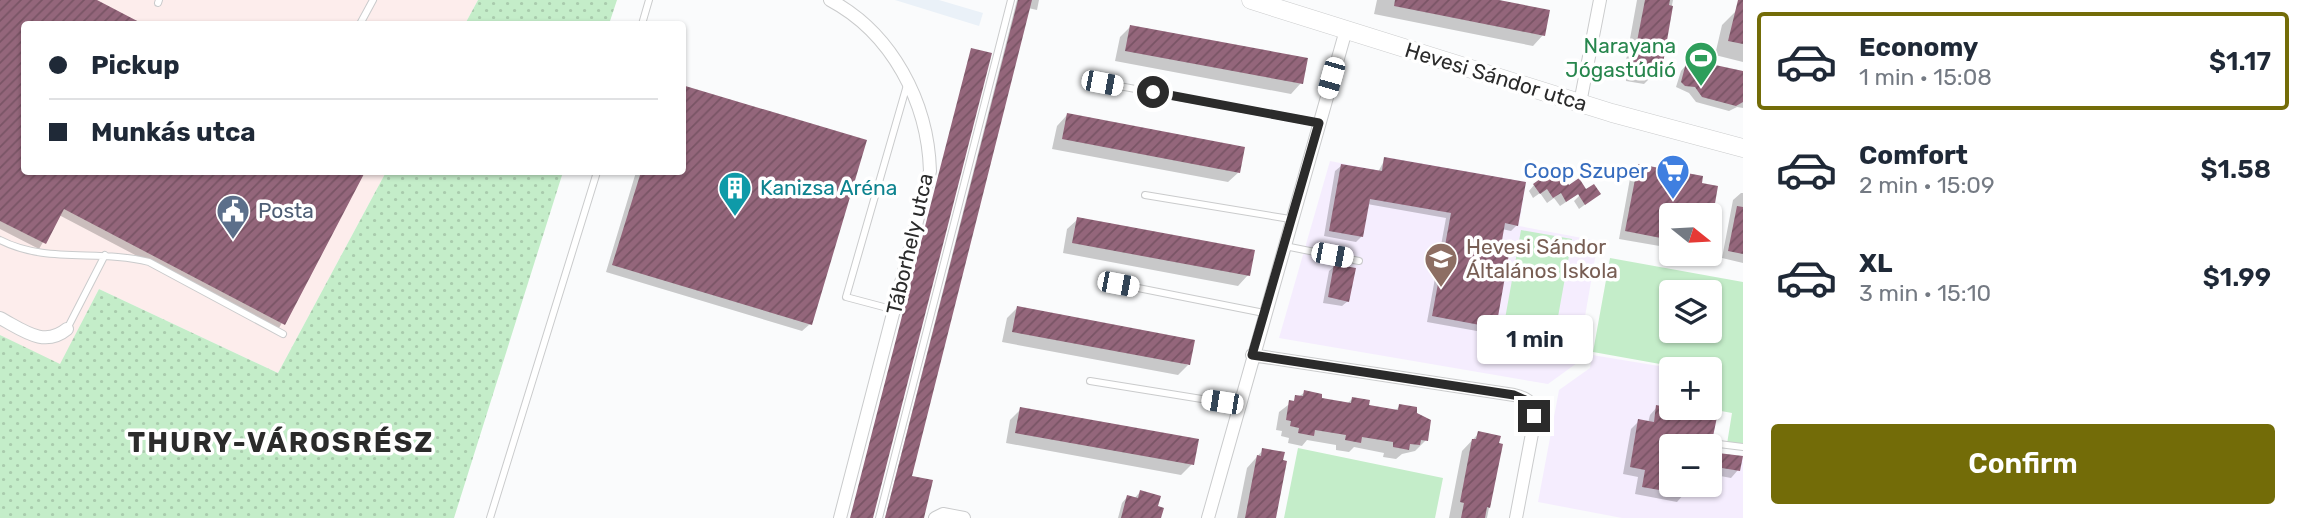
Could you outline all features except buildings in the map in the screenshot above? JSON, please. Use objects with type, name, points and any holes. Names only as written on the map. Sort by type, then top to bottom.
[{"type":"main road","name":"Hevesi Sándor utca","points":[[1251,0],[1580,103],[1743,148]]},
{"type":"street","name":"Táborhely utca","points":[[830,0],[856,16],[882,41],[908,84],[926,130],[930,171],[840,518]]},
{"type":"street","points":[[1580,103],[1601,0]]},
{"type":"street","points":[[1208,518],[1290,219],[1346,30]]},
{"type":"street","points":[[0,318],[42,339],[57,337],[67,329]]},
{"type":"street","points":[[1252,355],[1528,400],[1534,409],[1534,423],[1516,518]]},
{"type":"street","points":[[935,518],[943,514],[964,518]]},
{"type":"lane","points":[[362,21],[373,0]]},
{"type":"lane","points":[[643,21],[649,0]]},
{"type":"lane","points":[[878,518],[1011,0]]},
{"type":"lane","points":[[1102,83],[1319,123]]},
{"type":"lane","points":[[895,310],[846,297],[908,84]]},
{"type":"lane","points":[[490,518],[596,175]]},
{"type":"lane","points":[[1145,195],[1290,219]]},
{"type":"lane","points":[[0,240],[36,253],[105,255],[149,261],[284,334]]},
{"type":"lane","points":[[1283,245],[1359,261]]},
{"type":"lane","points":[[67,329],[105,255]]},
{"type":"lane","points":[[1118,284],[1264,313]]},
{"type":"lane","points":[[1090,381],[1239,405]]},
{"type":"lane","points":[[1722,444],[1743,447]]},
{"type":"shaded area","points":[[0,0],[478,0],[467,21],[21,21],[21,175],[384,175],[278,373],[99,289],[60,365],[0,335]]},
{"type":"shaded area","points":[[895,0],[939,0],[983,13],[979,26]]},
{"type":"shaded area","name":"Hevesi Sándor Általános Iskola","points":[[1385,157],[1526,182],[1519,226],[1598,241],[1577,363],[1548,384],[1279,338],[1330,161],[1381,171]]},
{"type":"shaded area","points":[[1592,355],[1659,366],[1659,420],[1716,420],[1714,434],[1659,434],[1659,497],[1722,497],[1722,454],[1743,458],[1743,518],[1622,518],[1538,502],[1559,390],[1590,368]]},
{"type":"green space","points":[[478,0],[617,0],[610,21],[467,21]]},
{"type":"green space","points":[[384,175],[562,175],[454,518],[0,518],[0,335],[60,364],[99,289],[278,373]]},
{"type":"green space","points":[[1521,230],[1572,239],[1554,339],[1503,330]]},
{"type":"green space","points":[[1610,258],[1743,282],[1743,447],[1727,444],[1732,413],[1722,411],[1722,357],[1659,357],[1659,364],[1593,352]]},
{"type":"green space","points":[[1298,448],[1443,478],[1435,518],[1284,518]]},
{"type":"place","name":"Narayana Jógastúdió","points":[[1701,88]]},
{"type":"place","name":"Coop Szuper","points":[[1673,201]]},
{"type":"place","name":"Kanizsa Aréna","points":[[735,218]]},
{"type":"place","name":"Posta","points":[[233,241]]},
{"type":"place","name":"Hevesi Sándor Általános Iskola","points":[[1441,289]]},
{"type":"district","name":"THURY-VÁROSRÉSZ","points":[[281,442]]},
{"type":"route","points":[[1153,92],[1319,123],[1252,355],[1514,395],[1532,403],[1534,416]]}]
